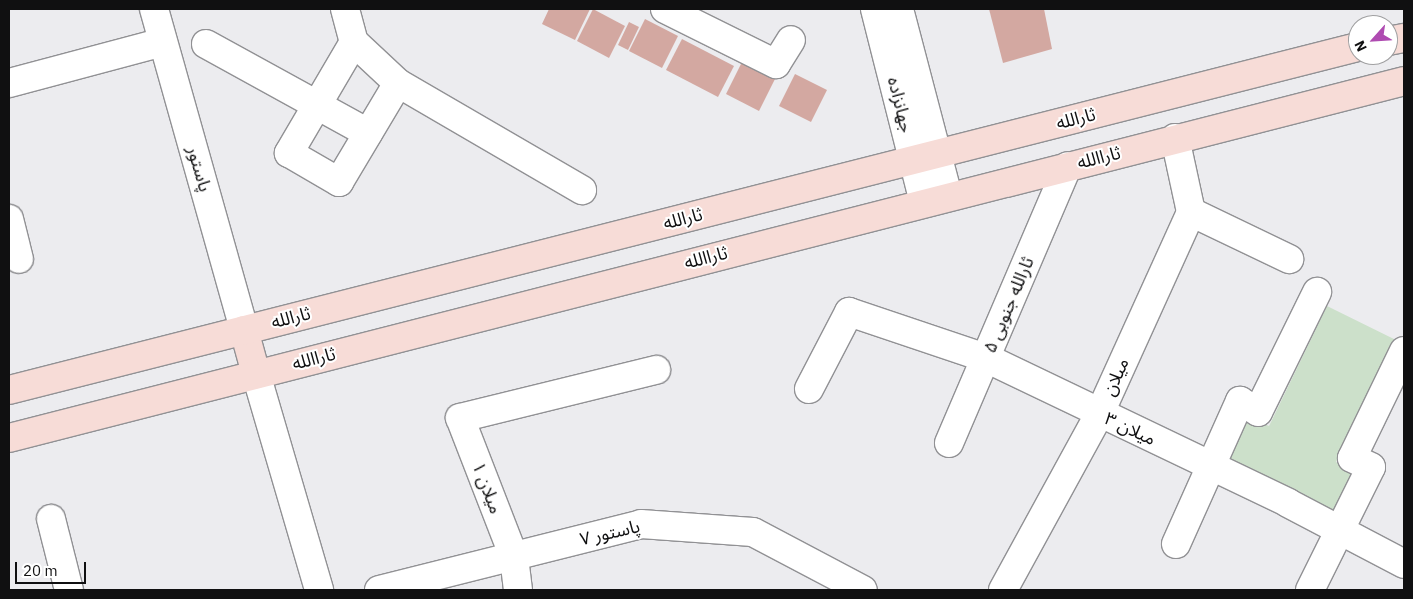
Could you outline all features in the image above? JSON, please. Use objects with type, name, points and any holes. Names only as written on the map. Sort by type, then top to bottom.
[{"type":"main road","name":"ثارالله","points":[[9,390],[1348,50]]},
{"type":"main road","name":"ثاراالله","points":[[9,438],[936,199],[1404,81]]},
{"type":"main road","points":[[244,330],[256,374]]},
{"type":"street","name":"پاستور","points":[[154,9],[244,330]]},
{"type":"street","points":[[345,9],[354,42],[398,83],[582,190]]},
{"type":"street","name":"جهانزاده","points":[[875,9],[915,115]]},
{"type":"street","name":"جهانزاده","points":[[899,9],[915,115],[936,199]]},
{"type":"street","points":[[683,13],[776,64],[792,40]]},
{"type":"street","points":[[9,83],[163,42]]},
{"type":"street","points":[[354,42],[289,152],[339,182],[398,83]]},
{"type":"street","points":[[206,44],[368,133]]},
{"type":"street","points":[[1175,138],[1191,212],[1289,258]]},
{"type":"street","name":"ثارالله جنوبی ۵","points":[[949,443],[1068,166]]},
{"type":"street","name":"میلان","points":[[1003,590],[1099,415],[1191,212]]},
{"type":"street","points":[[9,219],[19,259]]},
{"type":"street","points":[[1176,544],[1240,401],[1258,412],[1318,292]]},
{"type":"street","name":"میلان ۳","points":[[809,389],[849,312],[986,358],[1099,415],[1211,466],[1341,530],[1404,564]]},
{"type":"street","points":[[1310,590],[1371,467],[1352,458],[1404,350]]},
{"type":"street","name":"میلان ۱","points":[[518,590],[514,557],[460,418],[656,370]]},
{"type":"street","points":[[256,374],[319,590]]},
{"type":"street","points":[[51,519],[69,590]]},
{"type":"street","name":"پاستور ۷","points":[[378,590],[641,524],[753,532],[863,590]]},
{"type":"green space","points":[[1327,306],[1400,342],[1336,462],[1353,472],[1331,514],[1224,459],[1244,415],[1269,426]]},
{"type":"building","points":[[549,9],[590,9],[575,40],[542,24]]},
{"type":"building","points":[[593,9],[625,26],[609,58],[577,41]]},
{"type":"building","points":[[989,9],[1044,9],[1052,49],[1003,63]]},
{"type":"building","points":[[645,19],[678,36],[662,68],[629,51]]},
{"type":"building","points":[[629,22],[639,27],[628,50],[618,45]]},
{"type":"building","points":[[682,39],[734,66],[718,97],[666,70]]},
{"type":"building","points":[[742,62],[775,79],[759,111],[726,94]]},
{"type":"building","points":[[795,74],[827,90],[811,122],[779,106]]}]
